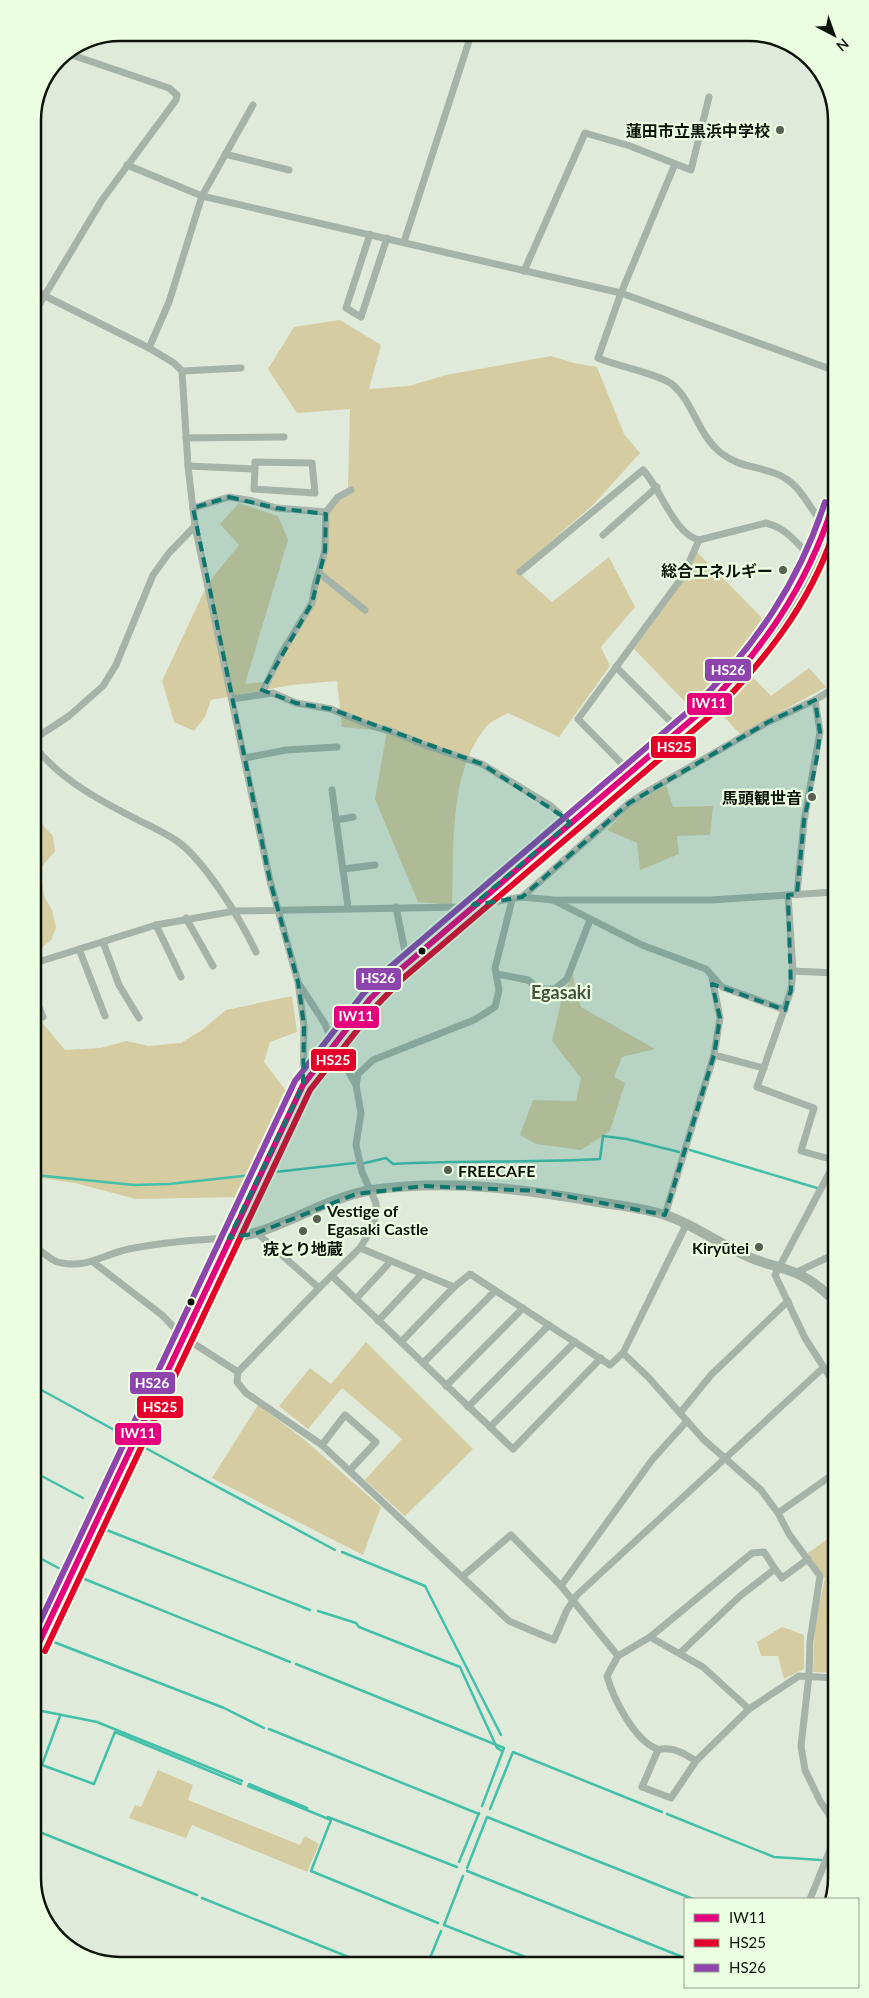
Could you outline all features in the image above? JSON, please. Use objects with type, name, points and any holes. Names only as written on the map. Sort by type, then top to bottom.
[{"type":"main road","points":[[41,1638],[182,1336],[303,1085],[370,999],[409,961],[728,686],[755,655],[780,619],[813,560],[828,520]]},
{"type":"main road","points":[[229,1238],[257,1233],[324,1204],[372,1190],[452,1185],[539,1191],[665,1215],[687,1223],[722,1245],[795,1273],[815,1284],[828,1295]]},
{"type":"street","points":[[404,242],[469,41]]},
{"type":"street","points":[[41,303],[102,200],[176,100],[177,95],[169,88],[75,56]]},
{"type":"street","points":[[524,271],[585,133],[630,146],[691,170],[709,97]]},
{"type":"street","points":[[149,348],[169,302],[202,196],[253,104]]},
{"type":"street","points":[[225,154],[289,170]]},
{"type":"street","points":[[675,164],[621,292],[598,358],[652,375],[673,384],[709,442],[718,451],[732,462],[777,474],[790,482],[806,498],[828,536]]},
{"type":"street","points":[[127,165],[202,196],[621,292],[828,369]]},
{"type":"street","points":[[370,234],[346,308],[361,317],[387,238]]},
{"type":"street","points":[[41,295],[149,348],[174,363],[182,371],[188,466],[195,526],[276,909],[298,982],[304,1026],[303,1085]]},
{"type":"street","points":[[182,371],[241,368]]},
{"type":"street","points":[[186,438],[284,437]]},
{"type":"street","points":[[256,462],[312,464],[315,493],[254,489],[255,469],[256,462]]},
{"type":"street","points":[[188,466],[255,469]]},
{"type":"street","points":[[520,572],[643,470],[657,487],[675,523],[694,539],[699,540],[766,523],[777,526],[786,532],[813,560]]},
{"type":"street","points":[[603,535],[657,487]]},
{"type":"street","points":[[262,693],[288,642],[310,609],[325,551],[326,512],[338,497],[351,490]]},
{"type":"street","points":[[192,508],[229,497],[244,498],[276,508],[326,512]]},
{"type":"street","points":[[41,735],[70,716],[103,686],[116,665],[153,575],[169,553],[195,526]]},
{"type":"street","points":[[630,772],[578,719],[683,576],[699,540]]},
{"type":"street","points":[[319,573],[365,610]]},
{"type":"street","points":[[616,667],[679,730]]},
{"type":"street","points":[[522,898],[629,803],[768,722],[828,692]]},
{"type":"street","points":[[232,698],[273,693],[296,704],[331,709],[372,726],[391,731],[488,767],[551,806],[570,823]]},
{"type":"street","points":[[797,894],[804,821],[820,732],[815,700]]},
{"type":"street","points":[[245,758],[286,750],[337,748]]},
{"type":"street","points":[[41,754],[55,769],[87,792],[178,842],[201,866],[234,911],[256,952]]},
{"type":"street","points":[[332,790],[348,907]]},
{"type":"street","points":[[336,820],[353,817]]},
{"type":"street","points":[[343,869],[375,865]]},
{"type":"street","points":[[41,961],[156,925],[186,918],[234,911],[472,905],[522,898],[553,900],[711,900],[828,892]]},
{"type":"street","points":[[788,895],[793,971],[791,990],[757,1087],[814,1108],[801,1151],[828,1158]]},
{"type":"street","points":[[356,1085],[358,1074],[373,1060],[488,1013],[495,1007],[499,999],[495,968],[512,900]]},
{"type":"street","points":[[553,900],[642,945],[706,969],[722,987],[785,1010]]},
{"type":"street","points":[[396,907],[405,952],[409,961]]},
{"type":"street","points":[[186,918],[213,966]]},
{"type":"street","points":[[497,974],[528,980],[540,989],[555,989],[567,979],[590,920]]},
{"type":"street","points":[[156,925],[181,977]]},
{"type":"street","points":[[103,942],[119,985],[138,1018]]},
{"type":"street","points":[[80,949],[105,1016]]},
{"type":"street","points":[[793,971],[828,973]]},
{"type":"street","points":[[665,1215],[714,1055],[720,1018],[712,977]]},
{"type":"street","points":[[298,982],[325,1024],[333,1045],[356,1085],[361,1113],[356,1145],[362,1172],[372,1190],[376,1203],[376,1215],[372,1228],[360,1248],[238,1372],[237,1382],[246,1393],[322,1445],[509,1621],[554,1640],[572,1600],[823,1368]]},
{"type":"street","points":[[41,1012],[43,1017]]},
{"type":"street","points":[[714,1055],[764,1068]]},
{"type":"street","points":[[828,1177],[776,1275],[805,1338],[828,1375]]},
{"type":"street","points":[[401,1342],[454,1287],[470,1274],[610,1365],[623,1353],[687,1223]]},
{"type":"street","points":[[257,1233],[319,1288]]},
{"type":"street","points":[[41,1250],[60,1263],[93,1262],[128,1249],[161,1243],[229,1238]]},
{"type":"street","points":[[360,1248],[454,1287]]},
{"type":"street","points":[[795,1273],[828,1257]]},
{"type":"street","points":[[356,1299],[391,1261]]},
{"type":"street","points":[[93,1262],[162,1315],[182,1336],[238,1372]]},
{"type":"street","points":[[378,1321],[422,1274]]},
{"type":"street","points":[[332,1276],[512,1449],[601,1358]]},
{"type":"street","points":[[423,1363],[495,1291]]},
{"type":"street","points":[[680,1413],[711,1375],[788,1301]]},
{"type":"street","points":[[446,1386],[523,1308]]},
{"type":"street","points":[[468,1407],[549,1325]]},
{"type":"street","points":[[490,1428],[575,1342]]},
{"type":"street","points":[[623,1353],[703,1439],[761,1490],[778,1513],[789,1534],[820,1576],[810,1634],[809,1675],[801,1746],[805,1770],[828,1813]]},
{"type":"street","points":[[322,1445],[345,1415],[376,1442],[350,1470]]},
{"type":"street","points":[[561,1586],[652,1460],[687,1421]]},
{"type":"street","points":[[778,1513],[828,1479]]},
{"type":"street","points":[[463,1576],[511,1535],[561,1586],[618,1656]]},
{"type":"street","points":[[696,1761],[680,1752],[668,1748],[658,1750],[648,1744],[633,1728],[606,1676],[618,1656],[650,1636],[752,1553],[764,1552],[782,1578],[808,1560]]},
{"type":"street","points":[[680,1653],[740,1596],[774,1569]]},
{"type":"street","points":[[650,1636],[703,1667],[749,1709]]},
{"type":"street","points":[[658,1750],[642,1787],[671,1798],[696,1761],[749,1709],[799,1676],[828,1677]]},
{"type":"street","points":[[810,1898],[828,1855]]},
{"type":"highlighted area","points":[[229,497],[276,508],[326,514],[325,551],[312,603],[262,690],[296,703],[331,709],[482,764],[564,817],[570,823],[473,905],[522,897],[629,803],[768,722],[815,700],[820,732],[817,757],[804,821],[797,894],[788,895],[791,990],[785,1010],[712,984],[720,1018],[714,1055],[665,1215],[539,1191],[424,1186],[356,1194],[257,1233],[229,1238],[303,1085],[304,1026],[298,982],[270,881],[193,508]]},
{"type":"shaded area","points":[[340,320],[381,345],[369,389],[409,386],[446,375],[551,356],[597,367],[624,434],[640,453],[594,504],[517,571],[552,602],[609,557],[635,607],[601,647],[610,666],[559,737],[508,713],[488,725],[475,743],[466,764],[456,811],[452,905],[418,902],[375,799],[387,731],[342,727],[337,681],[291,685],[211,700],[205,717],[194,731],[174,722],[162,681],[208,583],[239,545],[220,524],[239,503],[278,516],[288,540],[245,684],[272,681],[323,571],[327,511],[348,488],[350,409],[297,413],[268,369],[294,327]]},
{"type":"shaded area","points":[[697,552],[768,624],[744,660],[694,711],[634,649],[690,571]]},
{"type":"shaded area","points":[[809,668],[826,687],[740,734],[715,707],[748,672],[771,696]]},
{"type":"shaded area","points":[[666,785],[673,807],[713,806],[710,835],[677,836],[679,854],[640,870],[637,843],[607,830],[631,805]]},
{"type":"shaded area","points":[[41,823],[53,836],[55,851],[41,868]]},
{"type":"shaded area","points":[[41,876],[44,896],[52,910],[56,927],[52,939],[41,949]]},
{"type":"shaded area","points":[[573,973],[575,989],[581,1007],[655,1049],[622,1057],[614,1077],[625,1083],[610,1131],[581,1150],[536,1144],[520,1135],[533,1100],[576,1101],[581,1078],[552,1041],[561,1002]]},
{"type":"shaded area","points":[[292,996],[297,1032],[270,1042],[264,1062],[291,1097],[241,1197],[136,1199],[75,1183],[41,1178],[41,1021],[65,1050],[100,1048],[127,1041],[148,1046],[181,1043],[202,1030],[226,1010]]},
{"type":"shaded area","points":[[366,1342],[473,1449],[405,1516],[365,1480],[402,1439],[342,1388],[308,1429],[279,1406],[310,1368],[331,1384]]},
{"type":"shaded area","points":[[258,1405],[306,1441],[381,1507],[363,1555],[212,1478]]},
{"type":"shaded area","points":[[828,1539],[828,1673],[813,1672],[815,1623],[825,1578],[808,1553]]},
{"type":"shaded area","points":[[782,1627],[804,1635],[804,1669],[784,1679],[778,1656],[761,1656],[757,1642]]},
{"type":"shaded area","points":[[158,1770],[193,1785],[188,1800],[300,1845],[305,1836],[319,1844],[307,1872],[192,1825],[186,1838],[129,1818],[135,1805],[141,1807]]},
{"type":"waterway","points":[[361,1164],[386,1158],[393,1164],[600,1159],[603,1136],[627,1139],[679,1152]]},
{"type":"waterway","points":[[690,1150],[817,1188]]},
{"type":"waterway","points":[[266,1173],[355,1163]]},
{"type":"waterway","points":[[41,1176],[134,1185],[169,1184],[252,1175]]},
{"type":"waterway","points":[[41,1390],[127,1437]]},
{"type":"waterway","points":[[138,1444],[335,1550]]},
{"type":"waterway","points":[[41,1476],[83,1498]]},
{"type":"waterway","points":[[99,1527],[310,1610]]},
{"type":"waterway","points":[[342,1552],[425,1586],[501,1735]]},
{"type":"waterway","points":[[41,1559],[64,1571]]},
{"type":"waterway","points":[[77,1576],[290,1662]]},
{"type":"waterway","points":[[318,1611],[356,1623],[359,1627],[460,1667],[497,1748],[502,1751]]},
{"type":"waterway","points":[[46,1639],[224,1708],[264,1728]]},
{"type":"waterway","points":[[296,1664],[504,1748],[482,1806]]},
{"type":"waterway","points":[[41,1711],[97,1722],[242,1781]]},
{"type":"waterway","points":[[60,1716],[42,1765],[94,1784],[115,1732],[241,1784]]},
{"type":"waterway","points":[[269,1729],[479,1814]]},
{"type":"waterway","points":[[490,1809],[513,1752],[662,1812]]},
{"type":"waterway","points":[[249,1784],[307,1808]]},
{"type":"waterway","points":[[248,1786],[331,1820],[311,1871],[438,1923]]},
{"type":"waterway","points":[[459,1862],[479,1813]]},
{"type":"waterway","points":[[667,1814],[774,1857],[821,1860]]},
{"type":"waterway","points":[[328,1817],[457,1867]]},
{"type":"waterway","points":[[467,1868],[487,1817],[690,1898]]},
{"type":"waterway","points":[[41,1833],[197,1895]]},
{"type":"waterway","points":[[467,1871],[682,1957]]},
{"type":"waterway","points":[[463,1876],[444,1925],[525,1957]]},
{"type":"waterway","points":[[202,1898],[349,1957]]},
{"type":"waterway","points":[[430,1957],[441,1931]]},
{"type":"transit line","name":"HS26","points":[[41,1620],[295,1081],[363,994],[389,968],[697,704],[718,682],[757,635],[789,586],[825,502]]},
{"type":"transit line","name":"IW11","points":[[41,1639],[303,1085],[370,999],[395,974],[703,710],[725,687],[764,640],[781,615],[810,563],[828,519]]},
{"type":"transit line","name":"HS25","points":[[45,1651],[310,1090],[377,1005],[401,980],[709,717],[747,676],[782,633],[811,585],[828,547]]},
{"type":"place","name":"蓮田市立黒浜中学校","points":[[780,130]]},
{"type":"place","name":"総合エネルギー","points":[[783,570]]},
{"type":"place","name":"馬頭観世音","points":[[812,797]]},
{"type":"place","name":"FREECAFE","points":[[448,1170]]},
{"type":"place","name":"Vestige of Egasaki Castle","points":[[317,1219]]},
{"type":"place","name":"疣とり地蔵","points":[[303,1231]]},
{"type":"place","name":"Kiryūtei","points":[[759,1247]]},
{"type":"district","name":"Egasaki","points":[[561,992]]}]
